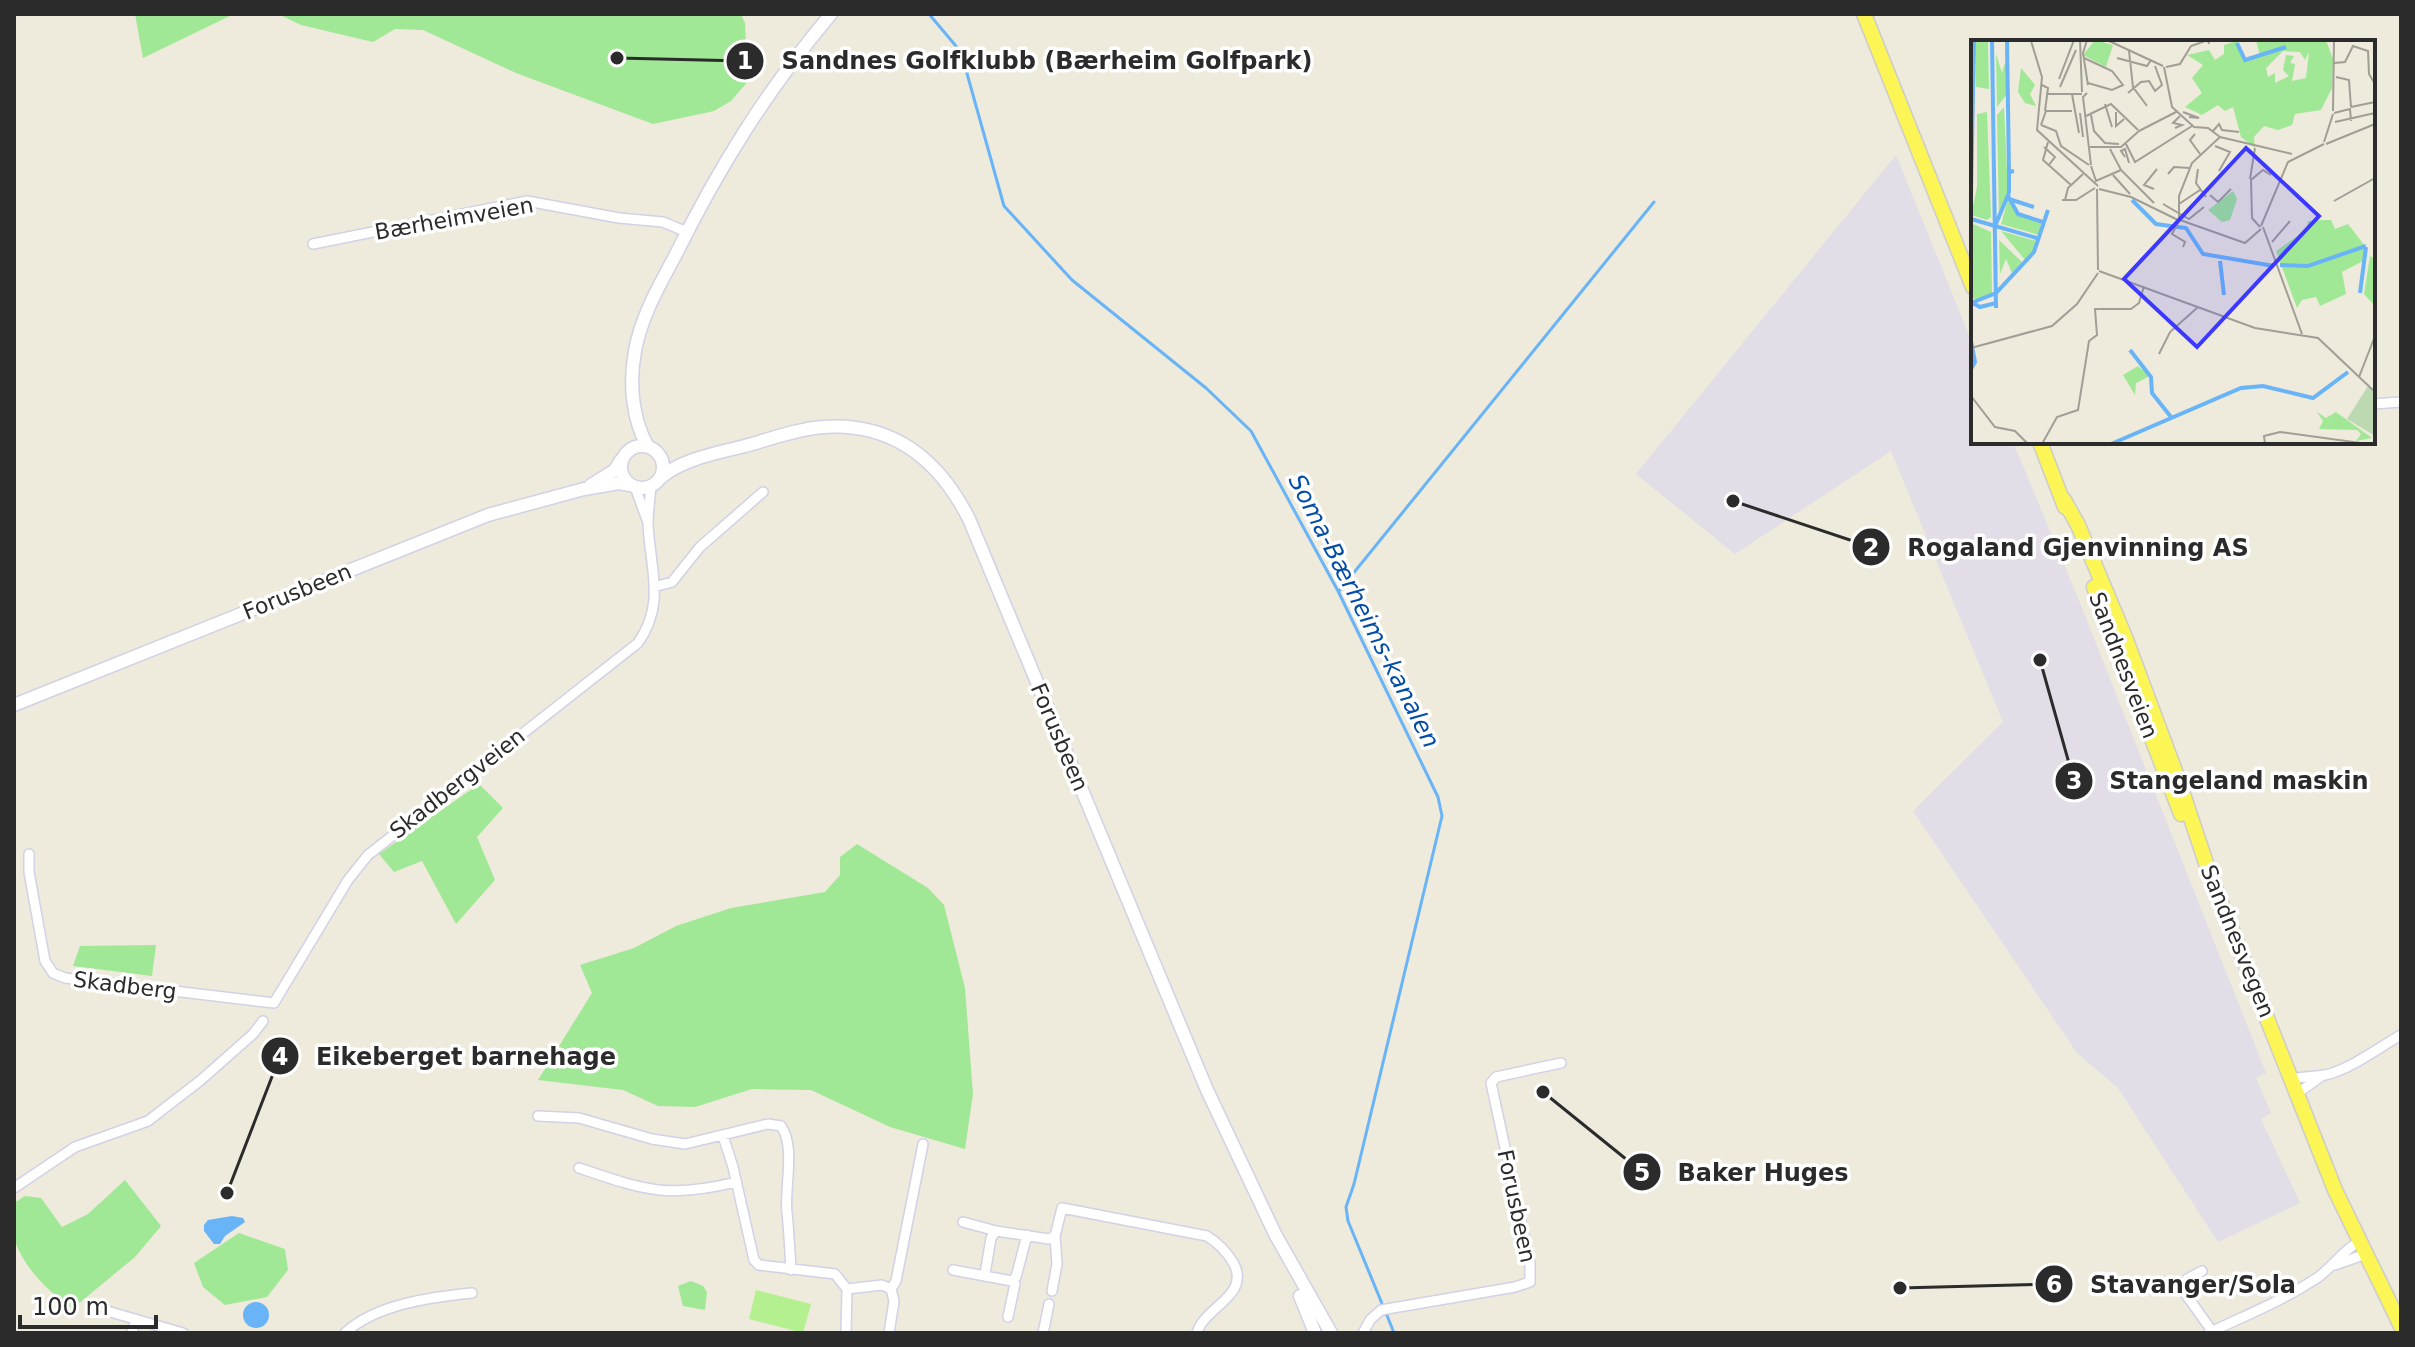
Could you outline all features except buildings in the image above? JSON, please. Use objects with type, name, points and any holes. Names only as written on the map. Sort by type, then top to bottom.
[{"type":"main road","points":[[632,486],[621,471],[624,456],[632,443],[633,364],[637,339],[649,306],[719,170],[751,118],[831,14]]},
{"type":"main road","points":[[1864,14],[1971,282]]},
{"type":"main road","points":[[634,408],[640,429],[663,468],[655,482]]},
{"type":"main road","name":"Forusbeen","points":[[14,705],[488,515],[584,489],[619,483],[632,486],[655,482],[679,466],[707,456],[800,431],[823,427],[855,428],[890,437],[924,456],[950,484],[969,519],[1207,1090],[1275,1234],[1331,1333]]},
{"type":"main road","name":"Sandnesveien","points":[[2041,444],[2125,637]]},
{"type":"main road","name":"Forusbeen","points":[[584,489],[615,470],[624,456],[637,446],[679,459],[707,456]]},
{"type":"main road","name":"Sandnesveien","points":[[2064,500],[2071,531],[2190,837],[2209,872]]},
{"type":"main road","name":"Sandnesvegen","points":[[2125,637],[2209,872],[2335,1190],[2401,1326]]},
{"type":"main road","name":"Forusbeen","points":[[1275,1234],[1315,1333]]},
{"type":"street","name":"Bærheimveien","points":[[313,244],[534,201],[619,218],[663,222],[687,232]]},
{"type":"street","points":[[2375,404],[2401,402]]},
{"type":"street","name":"Skadbergveien","points":[[274,1003],[348,880],[368,855],[638,643],[652,617],[654,587],[648,523],[655,482]]},
{"type":"street","name":"Skadbergveien","points":[[632,486],[648,523]]},
{"type":"street","points":[[654,587],[672,582],[700,547],[763,492]]},
{"type":"street","name":"Skadberg","points":[[29,854],[29,872],[45,961],[53,973],[65,978],[274,1003]]},
{"type":"street","points":[[14,1188],[75,1147],[148,1121],[201,1080],[253,1034],[263,1021]]},
{"type":"street","points":[[2295,1086],[2339,1070],[2401,1035]]},
{"type":"street","name":"Forusbeen","points":[[1354,1333],[1366,1328],[1381,1310],[1394,1306],[1530,1282],[1530,1263],[1491,1083],[1496,1077],[1561,1063]]},
{"type":"street","points":[[538,1116],[579,1118],[674,1143],[695,1143],[776,1124],[784,1130],[788,1158],[786,1212],[791,1270]]},
{"type":"street","points":[[723,1136],[754,1260],[762,1267],[835,1274],[842,1279],[847,1289],[846,1333]]},
{"type":"street","points":[[889,1333],[894,1301],[891,1289],[896,1281],[923,1144]]},
{"type":"street","points":[[579,1168],[643,1189],[665,1192],[693,1192],[736,1182]]},
{"type":"street","points":[[1052,1291],[1057,1264],[1055,1236],[1062,1208],[1197,1233],[1215,1241],[1229,1255],[1237,1271],[1238,1282],[1233,1291],[1201,1322],[1197,1333]]},
{"type":"street","points":[[963,1222],[1040,1239],[1055,1236]]},
{"type":"street","points":[[985,1274],[991,1238],[996,1231]]},
{"type":"street","points":[[1012,1281],[1016,1277],[1027,1235]]},
{"type":"street","points":[[2335,1265],[2347,1248],[2363,1247]]},
{"type":"street","points":[[2202,1271],[2187,1279],[2182,1289],[2210,1332],[2280,1301],[2363,1247]]},
{"type":"street","points":[[953,1270],[1012,1281],[1015,1284],[1008,1317]]},
{"type":"street","points":[[847,1289],[882,1285],[891,1289]]},
{"type":"street","points":[[345,1333],[365,1318],[429,1297],[472,1293]]},
{"type":"street","points":[[1043,1333],[1049,1304]]},
{"type":"street","points":[[107,1311],[183,1333]]},
{"type":"street","points":[[132,1333],[136,1319]]},
{"type":"shaded area","points":[[1896,155],[1971,340],[1971,444],[2014,444],[2266,1073],[2256,1078],[2271,1113],[2261,1119],[2300,1203],[2218,1242],[2118,1088],[2077,1053],[1913,811],[2003,722],[1891,451],[1735,554],[1636,474]]},
{"type":"green space","points":[[135,14],[234,14],[143,58]]},
{"type":"green space","points":[[278,14],[741,14],[745,23],[746,44],[756,72],[731,101],[714,111],[653,124],[516,73],[423,30],[395,29],[373,42],[301,25]]},
{"type":"green space","points":[[479,784],[503,808],[477,837],[495,880],[456,924],[422,861],[394,872],[379,854]]},
{"type":"green space","points":[[857,844],[928,888],[944,905],[965,988],[973,1094],[965,1149],[890,1127],[811,1090],[752,1089],[695,1107],[658,1106],[623,1090],[538,1080],[592,993],[580,965],[634,948],[676,926],[731,908],[825,892],[840,875],[840,857]]},
{"type":"green space","points":[[156,945],[152,976],[73,966],[80,946]]},
{"type":"green space","points":[[125,1180],[161,1226],[135,1257],[72,1309],[39,1279],[19,1252],[13,1232],[14,1203],[25,1196],[41,1198],[62,1227],[88,1214]]},
{"type":"green space","points":[[239,1233],[285,1249],[288,1270],[267,1297],[225,1305],[203,1287],[194,1263]]},
{"type":"green space","points":[[691,1281],[703,1286],[707,1292],[705,1310],[683,1306],[678,1286]]},
{"type":"green space","points":[[756,1290],[811,1304],[803,1333],[749,1319]]},
{"type":"water","points":[[232,1216],[243,1218],[245,1222],[225,1236],[220,1244],[214,1244],[204,1231],[204,1225],[208,1220]]},
{"type":"water","points":[[256,1302],[265,1306],[269,1315],[265,1324],[256,1328],[247,1324],[243,1315],[247,1306]]},
{"type":"waterway","name":"Soma-Bærheims-kanalen","points":[[929,14],[961,52],[1004,206],[1072,280],[1206,388],[1251,431],[1338,591],[1438,797],[1442,816],[1346,1207],[1348,1221],[1383,1306]]},
{"type":"waterway","points":[[1339,591],[1654,202]]},
{"type":"waterway","name":"Soma-Bærheims-kanalen","points":[[1386,1313],[1394,1333]]},
{"type":"place","name":"Sandnes Golfklubb (Bærheim Golfpark)","points":[[617,58]]},
{"type":"place","name":"Rogaland Gjenvinning AS","points":[[1733,501]]},
{"type":"place","name":"Stangeland maskin","points":[[2040,660]]},
{"type":"place","name":"Baker Huges","points":[[1543,1092]]},
{"type":"place","name":"Eikeberget barnehage","points":[[227,1193]]},
{"type":"place","name":"Stavanger/Sola","points":[[1900,1288]]}]
